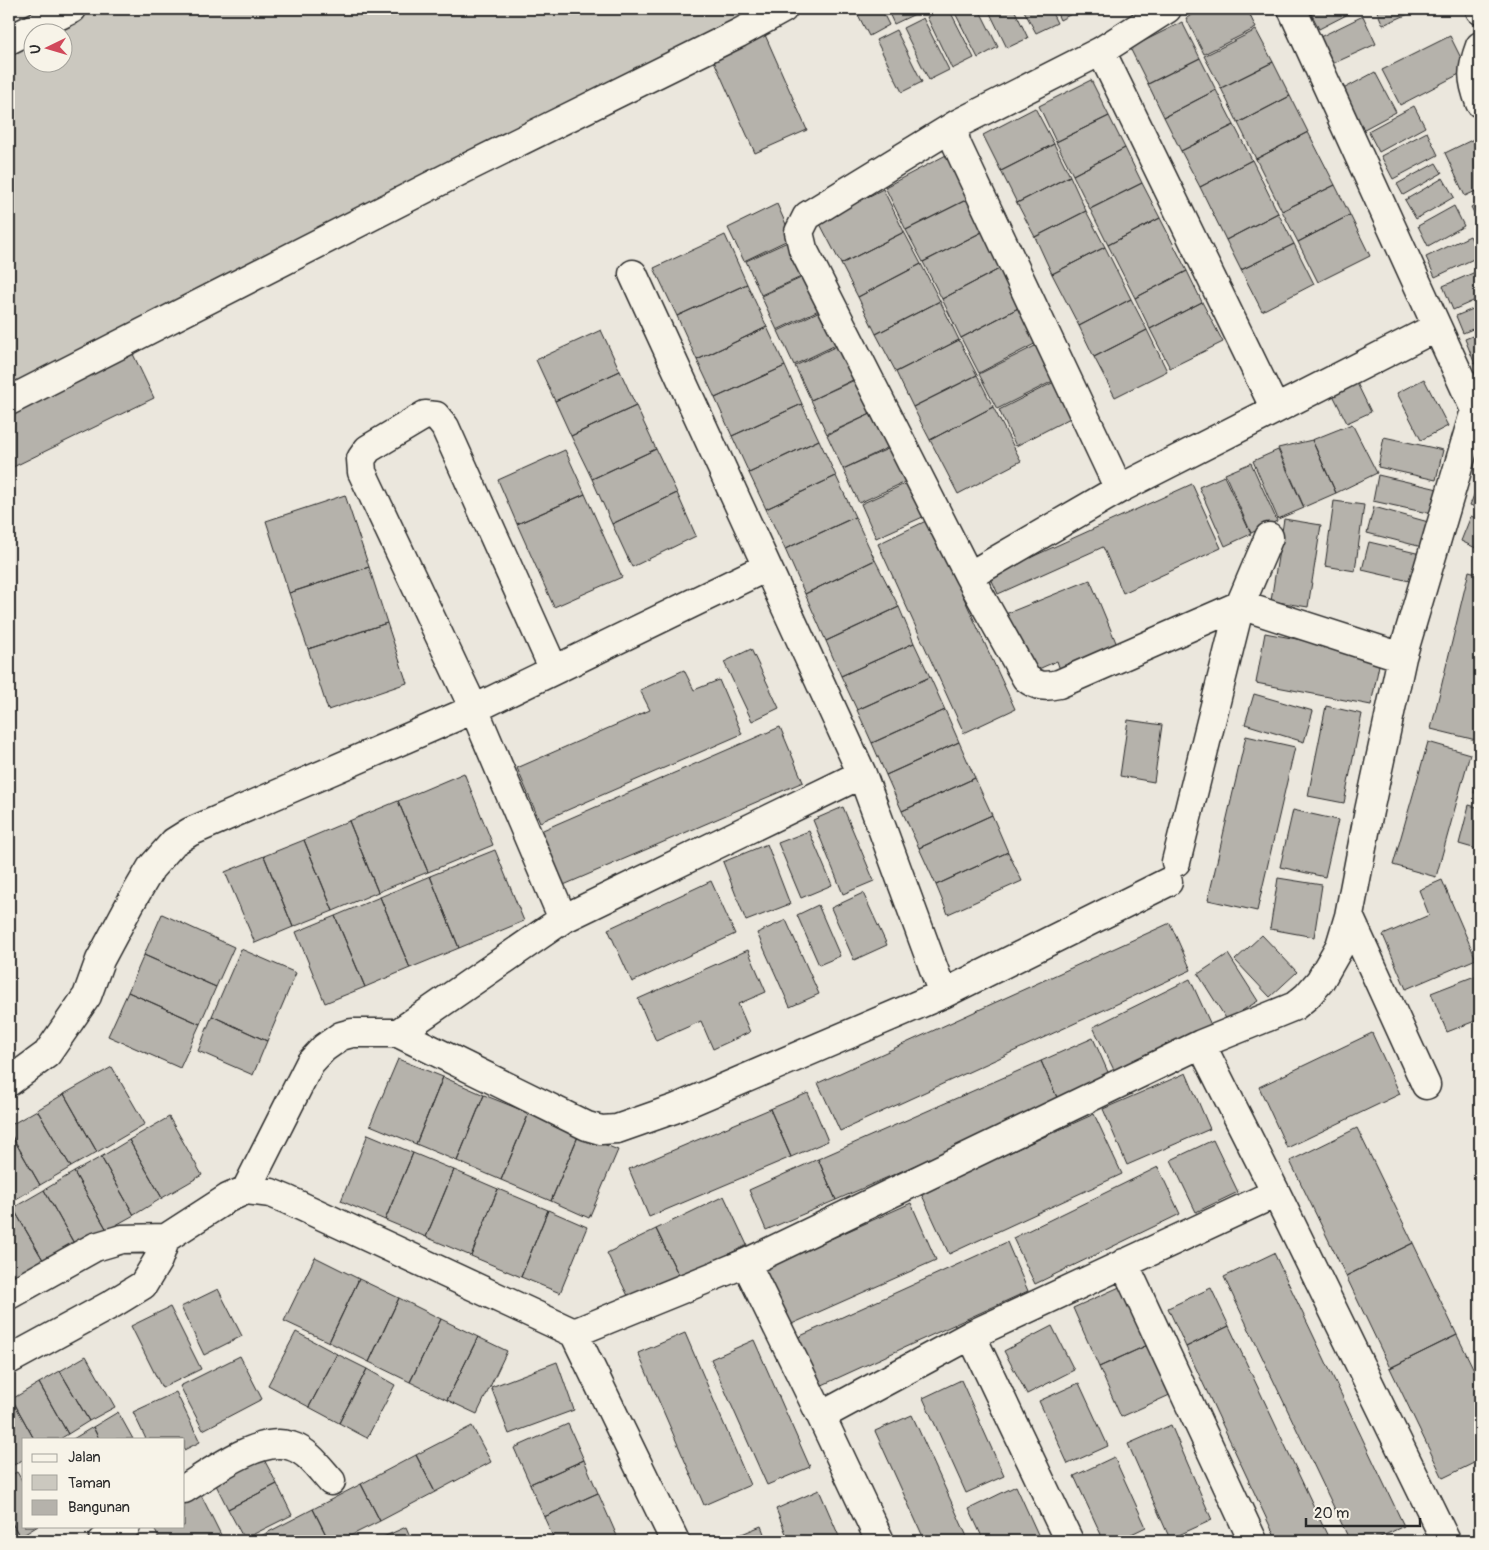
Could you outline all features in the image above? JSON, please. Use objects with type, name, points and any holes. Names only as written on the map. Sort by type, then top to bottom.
[{"type":"main road","points":[[9,40],[72,9]]},
{"type":"main road","points":[[9,401],[462,170],[739,33],[783,9]]},
{"type":"main road","points":[[1167,9],[1101,51],[959,123],[807,216],[798,232],[803,249],[969,576],[1020,669],[1030,681],[1040,686],[1059,684],[1240,605],[1402,657]]},
{"type":"main road","points":[[574,1333],[746,1263],[1201,1044],[1294,1006],[1307,996],[1320,980],[1340,946],[1349,916],[1402,657],[1478,410],[1437,327],[1292,9]]},
{"type":"main road","points":[[1480,46],[1472,67],[1474,88],[1480,103]]},
{"type":"main road","points":[[1101,51],[1275,409]]},
{"type":"main road","points":[[959,123],[954,135],[957,145],[1119,489]]},
{"type":"main road","points":[[633,274],[862,774],[943,994]]},
{"type":"main road","points":[[969,576],[1119,489],[1437,327]]},
{"type":"main road","points":[[554,670],[445,427],[436,416],[425,415],[368,449],[361,459],[362,469],[474,709],[563,919]]},
{"type":"main road","points":[[246,1190],[310,1063],[324,1048],[341,1036],[352,1032],[398,1034],[577,1121],[604,1131],[622,1128],[674,1109],[943,994],[1172,872],[1240,605],[1269,537]]},
{"type":"main road","points":[[9,1082],[48,1054],[87,996],[100,960],[134,897],[152,868],[174,842],[190,832],[474,709],[768,567]]},
{"type":"main road","points":[[398,1034],[563,919],[862,774]]},
{"type":"main road","points":[[1349,916],[1426,1085]]},
{"type":"main road","points":[[1201,1044],[1446,1541]]},
{"type":"main road","points":[[9,1295],[95,1247],[122,1239],[166,1238],[228,1198],[246,1190],[271,1193],[574,1333],[675,1541]]},
{"type":"main road","points":[[821,1416],[971,1335],[1276,1193]]},
{"type":"main road","points":[[9,1360],[143,1285],[158,1260],[166,1238]]},
{"type":"main road","points":[[746,1263],[880,1541]]},
{"type":"main road","points":[[1124,1263],[1253,1541]]},
{"type":"main road","points":[[971,1335],[1069,1541]]},
{"type":"main road","points":[[185,1488],[258,1446],[275,1443],[292,1446],[307,1456],[331,1481]]},
{"type":"main road","points":[[102,1541],[123,1528]]},
{"type":"green space","points":[[72,9],[765,9],[9,396],[9,40],[22,34],[22,72],[72,72],[72,22],[46,22]]},
{"type":"building","points":[[855,9],[881,9],[889,25],[869,36]]},
{"type":"building","points":[[887,9],[912,9],[915,14],[894,24]]},
{"type":"building","points":[[944,9],[949,9],[974,58],[952,69],[927,17]]},
{"type":"building","points":[[953,9],[979,9],[998,47],[978,58]]},
{"type":"building","points":[[988,9],[1014,9],[1028,38],[1007,48]]},
{"type":"building","points":[[1023,9],[1050,9],[1057,23],[1036,33]]},
{"type":"building","points":[[1055,9],[1081,9],[1060,20]]},
{"type":"building","points":[[1204,9],[1247,9],[1256,28],[1204,54],[1186,18]]},
{"type":"building","points":[[1309,9],[1358,9],[1319,29]]},
{"type":"building","points":[[1376,9],[1420,9],[1383,25]]},
{"type":"building","points":[[1363,16],[1376,44],[1332,64],[1320,37]]},
{"type":"building","points":[[923,18],[949,70],[929,80],[903,28]]},
{"type":"building","points":[[1182,22],[1200,58],[1148,84],[1130,48]]},
{"type":"building","points":[[762,28],[807,130],[755,153],[710,52]]},
{"type":"building","points":[[896,30],[922,82],[902,92],[876,40]]},
{"type":"building","points":[[1256,30],[1273,62],[1221,88],[1204,56]]},
{"type":"building","points":[[1450,36],[1467,70],[1400,105],[1382,70]]},
{"type":"building","points":[[1200,58],[1216,90],[1164,117],[1148,84]]},
{"type":"building","points":[[1273,62],[1290,96],[1238,123],[1221,88]]},
{"type":"building","points":[[1375,72],[1396,112],[1355,134],[1334,94]]},
{"type":"building","points":[[1091,80],[1109,116],[1056,142],[1039,106]]},
{"type":"building","points":[[1216,90],[1234,125],[1181,151],[1164,117]]},
{"type":"building","points":[[1290,96],[1308,132],[1256,159],[1238,123]]},
{"type":"building","points":[[1414,106],[1425,127],[1379,152],[1368,131]]},
{"type":"building","points":[[1035,108],[1054,144],[1001,171],[983,135]]},
{"type":"building","points":[[1109,116],[1125,148],[1073,175],[1056,142]]},
{"type":"building","points":[[1234,125],[1252,160],[1200,187],[1181,151]]},
{"type":"building","points":[[1308,132],[1335,185],[1282,211],[1256,159]]},
{"type":"building","points":[[1427,132],[1438,155],[1393,179],[1381,156]]},
{"type":"building","points":[[1480,136],[1480,189],[1465,196],[1445,153]]},
{"type":"building","points":[[1054,144],[1070,176],[1017,203],[1001,171]]},
{"type":"building","points":[[1125,148],[1142,183],[1090,209],[1073,175]]},
{"type":"building","points":[[948,154],[970,198],[906,230],[885,187]]},
{"type":"building","points":[[1252,160],[1278,213],[1226,240],[1200,187]]},
{"type":"building","points":[[1436,163],[1442,173],[1403,195],[1397,184]]},
{"type":"building","points":[[1070,176],[1086,211],[1035,237],[1017,203]]},
{"type":"building","points":[[1443,178],[1454,197],[1416,219],[1405,200]]},
{"type":"building","points":[[1142,183],[1160,218],[1108,245],[1090,209]]},
{"type":"building","points":[[1335,185],[1350,215],[1298,242],[1282,211]]},
{"type":"building","points":[[883,189],[904,232],[841,264],[819,222]]},
{"type":"building","points":[[970,198],[986,230],[923,262],[906,230]]},
{"type":"building","points":[[1480,201],[1480,224],[1471,207]]},
{"type":"building","points":[[777,204],[792,238],[744,261],[728,228]]},
{"type":"building","points":[[1454,206],[1464,226],[1428,246],[1418,226]]},
{"type":"building","points":[[1086,211],[1105,247],[1052,274],[1035,237]]},
{"type":"building","points":[[1278,213],[1294,244],[1241,270],[1226,240]]},
{"type":"building","points":[[1350,215],[1370,256],[1318,282],[1298,242]]},
{"type":"building","points":[[1160,218],[1187,271],[1135,298],[1108,245]]},
{"type":"building","points":[[986,230],[1005,266],[942,299],[923,262]]},
{"type":"building","points":[[904,232],[921,264],[858,297],[841,264]]},
{"type":"building","points":[[725,235],[747,284],[677,316],[654,268]]},
{"type":"building","points":[[1470,236],[1480,256],[1435,277],[1426,257]]},
{"type":"building","points":[[794,239],[810,273],[761,295],[746,261]]},
{"type":"building","points":[[1294,244],[1314,284],[1262,311],[1241,270]]},
{"type":"building","points":[[1105,247],[1131,299],[1079,326],[1052,274]]},
{"type":"building","points":[[921,264],[940,301],[876,334],[858,297]]},
{"type":"building","points":[[1005,266],[1024,305],[961,338],[942,299]]},
{"type":"building","points":[[1480,270],[1480,298],[1453,310],[1443,286]]},
{"type":"building","points":[[1187,271],[1202,302],[1150,329],[1135,298]]},
{"type":"building","points":[[810,274],[825,307],[777,330],[761,296]]},
{"type":"building","points":[[747,284],[767,327],[697,360],[677,316]]},
{"type":"building","points":[[1131,299],[1147,330],[1094,357],[1079,326]]},
{"type":"building","points":[[940,301],[959,340],[896,372],[876,334]]},
{"type":"building","points":[[1202,302],[1223,342],[1170,368],[1150,329]]},
{"type":"building","points":[[1024,305],[1042,340],[979,373],[961,338]]},
{"type":"building","points":[[1480,306],[1480,326],[1463,333],[1456,316]]},
{"type":"building","points":[[826,308],[842,342],[794,365],[778,331]]},
{"type":"building","points":[[767,327],[785,366],[715,398],[697,360]]},
{"type":"building","points":[[601,330],[620,371],[555,401],[536,360]]},
{"type":"building","points":[[1147,330],[1167,371],[1115,397],[1094,357]]},
{"type":"building","points":[[1480,333],[1480,365],[1476,367],[1465,339]]},
{"type":"building","points":[[959,340],[977,375],[913,407],[896,372]]},
{"type":"building","points":[[1043,342],[1061,377],[997,409],[979,374]]},
{"type":"building","points":[[843,343],[859,377],[811,400],[795,366]]},
{"type":"building","points":[[133,354],[154,398],[9,469],[9,414]]},
{"type":"building","points":[[785,366],[802,404],[732,436],[715,398]]},
{"type":"building","points":[[620,371],[636,406],[571,436],[555,401]]},
{"type":"building","points":[[977,375],[993,407],[930,440],[913,407]]},
{"type":"building","points":[[859,378],[875,412],[827,434],[811,400]]},
{"type":"building","points":[[1062,378],[1080,413],[1016,446],[999,410]]},
{"type":"building","points":[[1355,379],[1371,412],[1347,423],[1331,391]]},
{"type":"building","points":[[1424,379],[1448,426],[1421,440],[1397,393]]},
{"type":"building","points":[[802,404],[819,440],[749,473],[732,436]]},
{"type":"building","points":[[636,406],[656,449],[592,479],[571,436]]},
{"type":"building","points":[[993,407],[1021,461],[958,494],[930,440]]},
{"type":"building","points":[[875,412],[891,446],[843,469],[827,435]]},
{"type":"building","points":[[1352,424],[1377,473],[1336,493],[1312,440]]},
{"type":"building","points":[[1384,437],[1443,450],[1436,480],[1378,467]]},
{"type":"building","points":[[819,440],[836,476],[766,509],[749,473]]},
{"type":"building","points":[[1312,440],[1336,493],[1304,507],[1278,448]]},
{"type":"building","points":[[892,447],[907,481],[859,503],[843,469]]},
{"type":"building","points":[[656,449],[677,493],[612,524],[592,479]]},
{"type":"building","points":[[565,450],[585,494],[517,524],[498,480]]},
{"type":"building","points":[[1278,450],[1304,508],[1278,519],[1253,461]]},
{"type":"building","points":[[1251,463],[1277,521],[1251,533],[1225,474]]},
{"type":"building","points":[[1378,475],[1438,489],[1432,514],[1373,501]]},
{"type":"building","points":[[836,476],[855,517],[785,549],[766,509]]},
{"type":"building","points":[[1224,476],[1251,534],[1225,546],[1199,487]]},
{"type":"building","points":[[1480,480],[1480,509],[1470,505]]},
{"type":"building","points":[[909,482],[925,516],[876,538],[861,504]]},
{"type":"building","points":[[1192,484],[1221,548],[1123,593],[1103,547],[998,594],[990,576]]},
{"type":"building","points":[[677,493],[696,536],[632,567],[612,524]]},
{"type":"building","points":[[585,494],[622,577],[554,607],[517,524]]},
{"type":"building","points":[[345,495],[369,567],[289,593],[266,521]]},
{"type":"building","points":[[1334,501],[1364,505],[1355,571],[1325,566]]},
{"type":"building","points":[[1374,507],[1432,523],[1426,548],[1367,533]]},
{"type":"building","points":[[1471,516],[1480,520],[1480,550],[1461,541]]},
{"type":"building","points":[[855,517],[875,560],[805,594],[785,549]]},
{"type":"building","points":[[1284,519],[1321,525],[1308,607],[1271,601]]},
{"type":"building","points":[[928,520],[1015,709],[964,733],[878,544]]},
{"type":"building","points":[[1369,542],[1425,555],[1418,583],[1362,570]]},
{"type":"building","points":[[875,560],[899,607],[826,641],[805,594]]},
{"type":"building","points":[[369,567],[387,623],[308,649],[289,593]]},
{"type":"building","points":[[1469,571],[1480,574],[1480,723],[1476,740],[1431,729]]},
{"type":"building","points":[[1090,580],[1120,652],[1062,676],[1057,661],[1027,674],[1003,615]]},
{"type":"building","points":[[899,607],[914,643],[841,676],[826,641]]},
{"type":"building","points":[[387,623],[407,683],[328,710],[308,649]]},
{"type":"building","points":[[1265,633],[1381,655],[1371,705],[1256,683]]},
{"type":"building","points":[[914,643],[930,677],[857,710],[841,676]]},
{"type":"building","points":[[751,649],[779,708],[752,721],[724,662]]},
{"type":"building","points":[[684,670],[694,690],[719,680],[742,734],[540,822],[517,768],[650,710],[640,690]]},
{"type":"building","points":[[930,677],[945,710],[872,743],[857,710]]},
{"type":"building","points":[[1254,694],[1313,711],[1304,742],[1245,724]]},
{"type":"building","points":[[1326,706],[1362,714],[1344,803],[1308,796]]},
{"type":"building","points":[[945,710],[959,742],[886,775],[872,743]]},
{"type":"building","points":[[1128,720],[1162,725],[1154,782],[1120,776]]},
{"type":"building","points":[[780,727],[803,782],[559,887],[536,833]]},
{"type":"building","points":[[1246,736],[1295,747],[1257,911],[1208,900]]},
{"type":"building","points":[[959,742],[975,778],[902,811],[886,775]]},
{"type":"building","points":[[1428,742],[1470,754],[1436,877],[1393,865]]},
{"type":"building","points":[[1480,768],[1480,794],[1474,793]]},
{"type":"building","points":[[464,773],[493,845],[428,872],[398,801]]},
{"type":"building","points":[[975,778],[992,815],[919,848],[902,811]]},
{"type":"building","points":[[398,801],[428,872],[378,892],[349,821]]},
{"type":"building","points":[[1469,805],[1480,808],[1480,850],[1459,844]]},
{"type":"building","points":[[843,807],[874,881],[843,894],[813,820]]},
{"type":"building","points":[[1293,810],[1338,820],[1325,877],[1280,867]]},
{"type":"building","points":[[992,815],[1008,852],[936,885],[919,848]]},
{"type":"building","points":[[349,821],[378,892],[333,911],[304,840]]},
{"type":"building","points":[[809,831],[832,885],[801,898],[778,843]]},
{"type":"building","points":[[304,840],[333,911],[293,927],[264,856]]},
{"type":"building","points":[[767,844],[790,904],[746,921],[723,862]]},
{"type":"building","points":[[495,850],[524,921],[459,948],[430,876]]},
{"type":"building","points":[[1008,852],[1022,881],[948,914],[936,885]]},
{"type":"building","points":[[264,856],[293,927],[255,943],[225,872]]},
{"type":"building","points":[[430,876],[459,948],[410,968],[380,897]]},
{"type":"building","points":[[1278,878],[1322,885],[1314,937],[1270,929]]},
{"type":"building","points":[[1442,880],[1476,959],[1406,989],[1383,935],[1429,915],[1419,890]]},
{"type":"building","points":[[711,881],[735,934],[632,982],[608,929]]},
{"type":"building","points":[[863,893],[887,945],[854,960],[831,908]]},
{"type":"building","points":[[380,897],[410,968],[365,987],[335,916]]},
{"type":"building","points":[[818,905],[840,956],[819,965],[797,915]]},
{"type":"building","points":[[162,914],[234,947],[216,987],[144,955]]},
{"type":"building","points":[[335,916],[365,987],[325,1003],[296,932]]},
{"type":"building","points":[[786,920],[819,994],[790,1007],[757,933]]},
{"type":"building","points":[[1170,923],[1191,970],[840,1131],[818,1083]]},
{"type":"building","points":[[1262,935],[1297,972],[1270,997],[1235,960]]},
{"type":"building","points":[[241,949],[296,973],[267,1041],[212,1016]]},
{"type":"building","points":[[748,950],[766,992],[738,1004],[750,1032],[713,1049],[701,1021],[656,1041],[638,999]]},
{"type":"building","points":[[1228,954],[1258,1001],[1227,1020],[1198,974]]},
{"type":"building","points":[[144,955],[216,987],[200,1024],[128,992]]},
{"type":"building","points":[[1480,974],[1480,1019],[1447,1032],[1431,993]]},
{"type":"building","points":[[1190,979],[1211,1025],[1115,1072],[1093,1027]]},
{"type":"building","points":[[128,992],[200,1024],[180,1068],[108,1036]]},
{"type":"building","points":[[212,1016],[267,1041],[253,1075],[198,1051]]},
{"type":"building","points":[[1372,1033],[1400,1094],[1287,1148],[1259,1087]]},
{"type":"building","points":[[1093,1038],[1111,1079],[1059,1102],[1041,1061]]},
{"type":"building","points":[[398,1059],[443,1077],[416,1144],[370,1125]]},
{"type":"building","points":[[1041,1061],[1059,1102],[836,1200],[818,1159]]},
{"type":"building","points":[[112,1067],[145,1124],[97,1152],[64,1094]]},
{"type":"building","points":[[1186,1073],[1210,1129],[1127,1165],[1103,1109]]},
{"type":"building","points":[[443,1077],[484,1095],[457,1161],[416,1144]]},
{"type":"building","points":[[808,1093],[828,1141],[791,1157],[770,1109]]},
{"type":"building","points":[[64,1094],[97,1152],[71,1167],[37,1110]]},
{"type":"building","points":[[484,1095],[529,1113],[501,1180],[457,1161]]},
{"type":"building","points":[[770,1109],[791,1157],[649,1217],[629,1169]]},
{"type":"building","points":[[37,1110],[71,1167],[40,1185],[9,1131],[9,1126]]},
{"type":"building","points":[[529,1113],[579,1134],[551,1201],[501,1180]]},
{"type":"building","points":[[1094,1114],[1122,1174],[949,1254],[921,1193]]},
{"type":"building","points":[[169,1117],[202,1175],[162,1198],[129,1140]]},
{"type":"building","points":[[1357,1128],[1413,1243],[1346,1276],[1290,1161]]},
{"type":"building","points":[[9,1131],[40,1185],[9,1203]]},
{"type":"building","points":[[368,1134],[413,1153],[385,1220],[341,1201]]},
{"type":"building","points":[[579,1134],[618,1150],[589,1218],[551,1201]]},
{"type":"building","points":[[129,1140],[162,1198],[134,1215],[101,1157]]},
{"type":"building","points":[[1213,1140],[1238,1192],[1196,1212],[1171,1160]]},
{"type":"building","points":[[413,1153],[454,1170],[426,1237],[385,1220]]},
{"type":"building","points":[[101,1157],[134,1215],[107,1230],[74,1172]]},
{"type":"building","points":[[818,1159],[836,1200],[766,1230],[749,1190]]},
{"type":"building","points":[[1158,1167],[1180,1214],[1035,1284],[1013,1238]]},
{"type":"building","points":[[454,1170],[498,1189],[471,1256],[426,1237]]},
{"type":"building","points":[[74,1172],[107,1230],[76,1247],[44,1190]]},
{"type":"building","points":[[498,1189],[548,1210],[521,1277],[471,1256]]},
{"type":"building","points":[[44,1190],[76,1247],[46,1265],[13,1208]]},
{"type":"building","points":[[724,1196],[747,1245],[680,1278],[656,1229]]},
{"type":"building","points":[[911,1203],[936,1260],[785,1327],[761,1270]]},
{"type":"building","points":[[13,1208],[46,1265],[18,1281],[9,1265],[9,1210]]},
{"type":"building","points":[[548,1210],[587,1227],[560,1293],[521,1277]]},
{"type":"building","points":[[656,1229],[680,1278],[631,1302],[607,1253]]},
{"type":"building","points":[[1007,1242],[1028,1291],[818,1387],[796,1338]]},
{"type":"building","points":[[1413,1243],[1457,1335],[1390,1368],[1346,1276]]},
{"type":"building","points":[[1274,1253],[1404,1526],[1372,1541],[1350,1541],[1224,1277]]},
{"type":"building","points":[[315,1257],[359,1279],[329,1342],[284,1321]]},
{"type":"building","points":[[359,1279],[399,1298],[369,1362],[329,1342]]},
{"type":"building","points":[[1124,1285],[1150,1344],[1099,1367],[1073,1308]]},
{"type":"building","points":[[1211,1288],[1229,1326],[1186,1347],[1168,1308]]},
{"type":"building","points":[[218,1289],[242,1336],[204,1355],[181,1307]]},
{"type":"building","points":[[399,1298],[441,1319],[410,1382],[369,1362]]},
{"type":"building","points":[[170,1307],[201,1369],[162,1388],[131,1326]]},
{"type":"building","points":[[441,1319],[478,1337],[447,1400],[410,1382]]},
{"type":"building","points":[[1052,1326],[1074,1370],[1027,1394],[1004,1351]]},
{"type":"building","points":[[1229,1326],[1330,1541],[1277,1541],[1186,1347]]},
{"type":"building","points":[[296,1332],[337,1354],[309,1407],[268,1385]]},
{"type":"building","points":[[685,1333],[750,1485],[704,1505],[638,1353]]},
{"type":"building","points":[[1457,1335],[1480,1382],[1480,1460],[1443,1478],[1390,1368]]},
{"type":"building","points":[[478,1337],[507,1351],[477,1414],[447,1400]]},
{"type":"building","points":[[754,1340],[810,1467],[767,1485],[711,1359]]},
{"type":"building","points":[[1150,1344],[1172,1394],[1121,1417],[1099,1367]]},
{"type":"building","points":[[337,1354],[367,1369],[339,1423],[309,1407]]},
{"type":"building","points":[[86,1356],[115,1407],[89,1421],[60,1371]]},
{"type":"building","points":[[240,1356],[262,1399],[203,1430],[180,1386]]},
{"type":"building","points":[[557,1362],[574,1410],[509,1434],[491,1387]]},
{"type":"building","points":[[367,1369],[395,1385],[367,1438],[339,1423]]},
{"type":"building","points":[[60,1371],[89,1421],[68,1434],[39,1383]]},
{"type":"building","points":[[961,1380],[1004,1476],[966,1493],[923,1398]]},
{"type":"building","points":[[39,1383],[68,1434],[62,1438],[33,1438],[12,1399]]},
{"type":"building","points":[[1079,1383],[1108,1446],[1068,1464],[1039,1401]]},
{"type":"building","points":[[176,1392],[200,1442],[185,1450],[185,1438],[146,1438],[133,1412]]},
{"type":"building","points":[[12,1399],[33,1438],[22,1438],[22,1460],[14,1465],[9,1457],[9,1401]]},
{"type":"building","points":[[118,1412],[132,1438],[98,1438],[93,1427]]},
{"type":"building","points":[[912,1415],[969,1541],[925,1541],[875,1431]]},
{"type":"building","points":[[568,1424],[584,1460],[530,1484],[514,1448]]},
{"type":"building","points":[[1171,1425],[1212,1520],[1170,1539],[1128,1444]]},
{"type":"building","points":[[472,1426],[491,1462],[435,1492],[416,1455]]},
{"type":"building","points":[[93,1427],[98,1438],[75,1438]]},
{"type":"building","points":[[260,1452],[277,1484],[228,1509],[212,1477]]},
{"type":"building","points":[[416,1455],[435,1492],[380,1521],[361,1484]]},
{"type":"building","points":[[1114,1457],[1146,1527],[1117,1541],[1104,1541],[1074,1476]]},
{"type":"building","points":[[584,1460],[598,1493],[544,1517],[530,1484]]},
{"type":"building","points":[[17,1472],[22,1481],[22,1528],[35,1528],[20,1537],[9,1518],[9,1476]]},
{"type":"building","points":[[277,1484],[292,1515],[244,1539],[228,1509]]},
{"type":"building","points":[[361,1484],[380,1521],[340,1541],[329,1541],[313,1509]]},
{"type":"building","points":[[1016,1486],[1041,1541],[984,1541],[969,1509]]},
{"type":"building","points":[[819,1490],[841,1541],[789,1541],[776,1509]]},
{"type":"building","points":[[200,1493],[224,1541],[160,1541],[154,1528],[185,1528],[185,1500]]},
{"type":"building","points":[[598,1493],[617,1536],[606,1541],[555,1541],[544,1517]]},
{"type":"building","points":[[313,1509],[329,1541],[256,1541],[255,1539]]},
{"type":"building","points":[[9,1518],[20,1537],[12,1541],[9,1541]]},
{"type":"building","points":[[761,1526],[767,1541],[725,1541]]},
{"type":"building","points":[[406,1527],[412,1541],[374,1541]]}]
